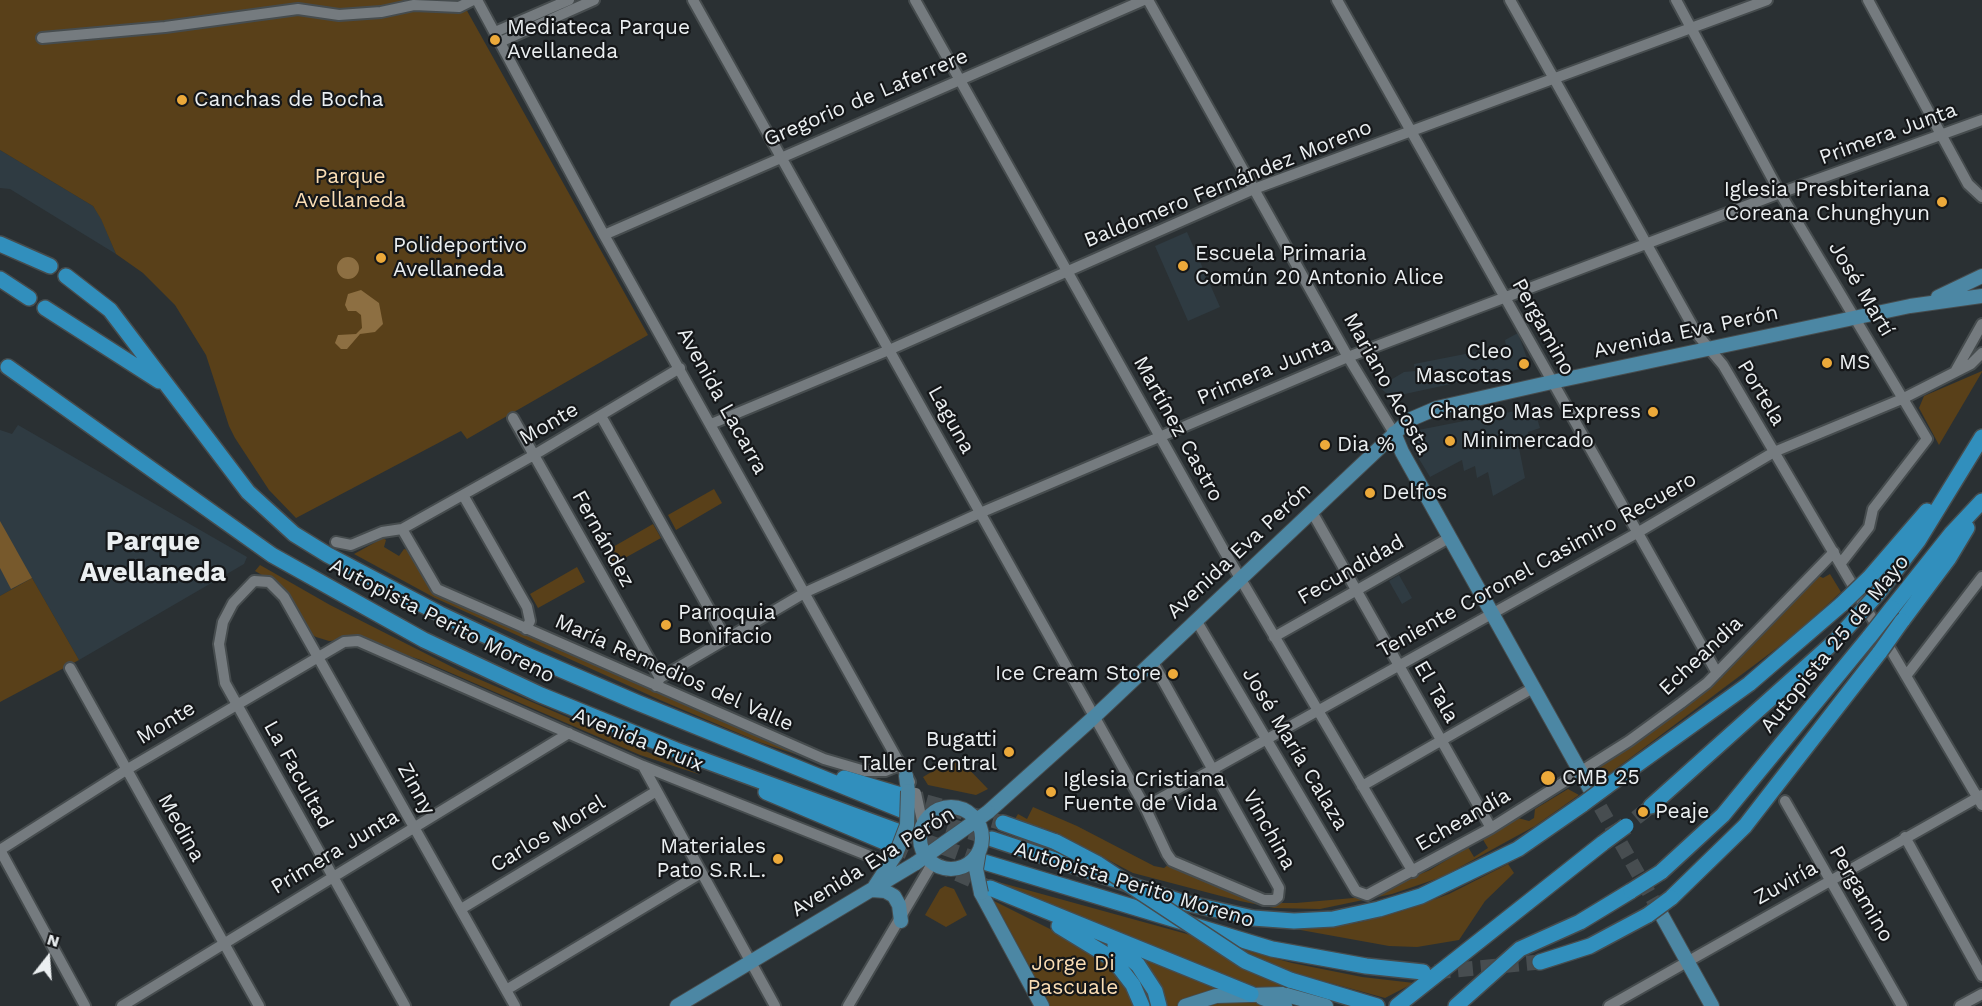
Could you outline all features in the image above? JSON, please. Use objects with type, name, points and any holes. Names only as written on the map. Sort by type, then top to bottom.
[{"type":"highway","points":[[0,244],[50,266]]},
{"type":"highway","name":"Autopista Perito Moreno","points":[[66,276],[110,309],[248,492],[294,534],[328,555],[420,604],[527,655],[904,811]]},
{"type":"highway","points":[[0,279],[29,298]]},
{"type":"highway","name":"Autopista Perito Moreno","points":[[45,308],[169,388]]},
{"type":"highway","name":"Autopista Perito Moreno","points":[[8,366],[272,555],[424,640],[541,695],[676,750],[792,804],[897,844]]},
{"type":"highway","name":"Autopista 25 de Mayo","points":[[1651,806],[1697,762],[1835,642],[1879,592],[1918,541],[1982,437]]},
{"type":"highway","name":"Autopista Perito Moreno","points":[[992,839],[1182,902],[1253,918],[1294,921],[1333,918],[1379,909],[1421,896],[1518,849],[1749,684],[1870,577],[1955,478]]},
{"type":"highway","points":[[1540,962],[1590,946],[1655,914],[1744,826],[1880,652],[1949,558],[1981,503]]},
{"type":"highway","name":"Autopista 25 de Mayo","points":[[1456,1006],[1514,954],[1580,922],[1661,872],[1723,815],[1951,534],[1981,503]]},
{"type":"highway","points":[[771,757],[906,784]]},
{"type":"highway","points":[[1402,1003],[1631,822]]},
{"type":"highway","points":[[1003,823],[1056,842],[1098,864],[1245,961],[1290,980],[1377,1006]]},
{"type":"highway","name":"Autopista Perito Moreno","points":[[981,857],[1272,949],[1366,966],[1423,972]]},
{"type":"highway","points":[[986,890],[1019,901],[1251,994]]},
{"type":"highway","points":[[1019,901],[1113,960],[1133,985],[1142,1006]]},
{"type":"highway","points":[[1106,937],[1138,965],[1155,991],[1159,1006]]},
{"type":"main road","name":"Avenida Eva Perón","points":[[677,1006],[872,890],[926,863],[1094,718],[1409,420],[1437,408],[1910,306],[1947,294],[1982,276]]},
{"type":"main road","name":"Avenida Eva Perón","points":[[1910,306],[1982,296]]},
{"type":"main road","name":"Mariano Acosta","points":[[1394,433],[1449,538],[1590,789]]},
{"type":"main road","points":[[901,921],[899,905],[894,896],[885,891],[872,890],[907,825],[906,784]]},
{"type":"main road","points":[[981,857],[954,868],[926,863],[920,838],[923,825],[935,811],[950,807],[982,816],[981,857],[976,869],[1042,1006]]},
{"type":"main road","points":[[954,868],[986,890]]},
{"type":"main road","points":[[1655,914],[1686,960],[1712,1006]]},
{"type":"main road","points":[[1251,994],[1285,1006]]},
{"type":"main road","points":[[1185,1006],[1216,996],[1251,994],[1283,994],[1326,1006]]},
{"type":"street","name":"Avenida Lacarra","points":[[475,0],[604,235],[806,592],[906,784],[923,825]]},
{"type":"street","points":[[42,38],[298,9],[339,15],[381,12],[414,5],[459,7],[475,0]]},
{"type":"street","points":[[497,37],[569,0]]},
{"type":"street","points":[[497,37],[594,0]]},
{"type":"street","name":"Laguna","points":[[693,0],[1145,807],[1172,861]]},
{"type":"street","name":"Martínez Castro","points":[[915,0],[1240,579],[1413,872]]},
{"type":"street","name":"Gregorio de Laferrere","points":[[604,235],[780,156],[1146,0]]},
{"type":"street","name":"Mariano Acosta","points":[[1146,0],[1348,357],[1394,433]]},
{"type":"street","name":"Pergamino","points":[[1337,0],[1717,673]]},
{"type":"street","name":"Portela","points":[[1510,0],[1697,334],[1723,365],[1980,799]]},
{"type":"street","name":"José Martí","points":[[1676,0],[1780,193],[1927,439],[1873,509],[1869,527],[1841,563]]},
{"type":"street","name":"Baldomero Fernández Moreno","points":[[711,424],[888,350],[1254,189],[1767,0]]},
{"type":"street","points":[[1868,0],[1968,184],[1982,197]]},
{"type":"street","name":"Primera Junta","points":[[658,682],[806,592],[980,513],[1348,357],[1780,193],[1982,120]]},
{"type":"street","points":[[1955,372],[1982,324]]},
{"type":"street","name":"Teniente Coronel Casimiro Recuero","points":[[1145,807],[1637,533],[1774,453],[1902,399],[1971,364],[1982,353]]},
{"type":"street","name":"Monte","points":[[336,542],[351,546],[382,532],[402,529],[534,455],[680,368]]},
{"type":"street","points":[[601,416],[726,639]]},
{"type":"street","name":"Fernández","points":[[513,418],[658,682]]},
{"type":"street","points":[[464,495],[527,607],[530,621],[526,629]]},
{"type":"street","name":"El Tala","points":[[1312,512],[1491,828]]},
{"type":"street","name":"María Remedios del Valle","points":[[402,529],[437,589],[526,629],[658,682],[844,766],[865,771],[885,771],[906,784]]},
{"type":"street","name":"Fecundidad","points":[[1274,637],[1449,538]]},
{"type":"street","name":"Echeandia","points":[[1580,772],[1681,703],[1717,673],[1834,552]]},
{"type":"street","points":[[1906,676],[1982,577]]},
{"type":"street","name":"Zinny","points":[[245,589],[254,581],[264,581],[281,593],[319,655],[515,1006]]},
{"type":"street","name":"La Facultad","points":[[245,589],[227,612],[219,644],[225,683],[405,1006]]},
{"type":"street","name":"José María Calaza","points":[[1196,620],[1356,891],[1363,895]]},
{"type":"street","name":"Monte","points":[[0,850],[126,770],[319,655],[344,642],[358,640]]},
{"type":"street","name":"Avenida Bruix","points":[[358,640],[643,766],[872,857]]},
{"type":"street","name":"Vinchina","points":[[1152,661],[1280,893],[1274,900],[1264,900],[1172,861]]},
{"type":"street","name":"Medina","points":[[70,668],[259,1006]]},
{"type":"street","points":[[1362,786],[1533,688]]},
{"type":"street","name":"Primera Junta","points":[[122,1006],[414,826],[569,734]]},
{"type":"street","points":[[643,766],[655,792],[775,1006]]},
{"type":"street","name":"Echeandía","points":[[1363,895],[1380,890],[1491,828],[1580,772]]},
{"type":"street","name":"Carlos Morel","points":[[460,909],[655,792]]},
{"type":"street","name":"Zuviría","points":[[1613,1005],[1686,960],[1905,837],[1980,799]]},
{"type":"street","name":"Pergamino","points":[[1785,801],[1902,1006]]},
{"type":"street","points":[[1905,837],[1982,976]]},
{"type":"street","points":[[0,850],[85,1006]]},
{"type":"street","points":[[848,1006],[901,921],[926,863]]},
{"type":"street","points":[[506,990],[701,873]]},
{"type":"street","points":[[1960,1006],[1982,994]]},
{"type":"shaded area","points":[[0,150],[93,206],[101,218],[116,254],[10,189],[0,188]]},
{"type":"shaded area","name":"Escuela Primaria Común 20 Antonio Alice","points":[[1187,232],[1220,307],[1188,321],[1155,246]]},
{"type":"shaded area","points":[[348,257],[358,264],[359,268],[352,278],[348,279],[338,272],[337,268],[344,258]]},
{"type":"shaded area","points":[[361,290],[379,303],[383,324],[375,332],[360,334],[347,349],[341,349],[335,343],[338,335],[356,334],[362,328],[361,315],[356,311],[348,311],[345,305],[348,294]]},
{"type":"shaded area","points":[[1518,333],[1528,361],[1525,368],[1391,397],[1379,387],[1404,372],[1415,371],[1414,364],[1506,346],[1505,340]]},
{"type":"shaded area","points":[[1551,405],[1555,410],[1537,418],[1540,428],[1528,432],[1531,445],[1519,448],[1525,478],[1493,496],[1488,472],[1477,478],[1475,466],[1464,471],[1462,460],[1430,477],[1410,444],[1413,431]]},
{"type":"shaded area","points":[[18,425],[247,557],[244,564],[79,660],[32,578],[0,596],[0,430],[12,434]]},
{"type":"shaded area","points":[[0,521],[32,578],[11,589],[0,568]]},
{"type":"shaded area","points":[[1399,575],[1412,598],[1402,604],[1389,581]]},
{"type":"green space","name":"Polideportivo Avellaneda","points":[[0,0],[461,0],[648,335],[467,439],[461,431],[296,518],[269,490],[235,438],[206,355],[175,305],[143,273],[116,254],[93,206],[0,150]]},
{"type":"green space","points":[[1982,371],[1939,445],[1919,408],[1924,396]]},
{"type":"green space","points":[[714,489],[722,503],[676,530],[668,515]]},
{"type":"green space","points":[[653,524],[661,538],[614,564],[606,551]]},
{"type":"green space","points":[[383,538],[386,540],[384,547],[399,556],[404,549],[409,550],[432,590],[847,771],[893,783],[897,788],[759,742],[660,700],[435,598],[354,554]]},
{"type":"green space","points":[[260,565],[330,605],[460,671],[701,775],[640,755],[421,660],[358,639],[329,641],[316,637],[306,631],[274,582],[255,571]]},
{"type":"green space","points":[[577,567],[585,582],[538,608],[530,594]]},
{"type":"green space","points":[[1830,574],[1841,592],[1797,633],[1597,783],[1595,777],[1599,768],[1632,744],[1744,652],[1819,576],[1823,578]]},
{"type":"green space","points":[[32,578],[79,660],[0,702],[0,596]]},
{"type":"green space","points":[[951,760],[962,762],[988,789],[976,795],[928,785],[923,777]]},
{"type":"green space","points":[[1568,789],[1579,795],[1535,826],[1442,877],[1392,894],[1320,909],[1274,908],[1133,873],[1055,832],[1015,819],[1018,814],[1027,819],[1033,807],[1077,826],[1154,866],[1164,868],[1169,864],[1272,903],[1296,903],[1365,897],[1430,870],[1468,847],[1474,857],[1488,848],[1482,838],[1518,818],[1529,821],[1534,818],[1535,809]]},
{"type":"green space","points":[[1508,864],[1514,873],[1485,901],[1459,940],[1417,947],[1389,946],[1295,929],[1357,923],[1402,911],[1449,894]]},
{"type":"green space","points":[[991,880],[1292,963],[1362,977],[1414,983],[1385,998],[1294,973],[1289,986],[1356,1006],[1288,989],[1251,989],[1060,908],[992,884]]},
{"type":"green space","points":[[945,886],[954,889],[967,915],[946,927],[925,915],[940,889]]},
{"type":"green space","name":"Jorge Di Pascuale","points":[[994,901],[1074,941],[1104,960],[1118,973],[1137,1006],[1050,1006]]},
{"type":"green space","points":[[1140,957],[1225,989],[1176,1006],[1163,1006]]},
{"type":"green space","points":[[1254,1000],[1270,1006],[1195,1006],[1208,1003]]},
{"type":"tunnel","points":[[1590,789],[1661,914]]},
{"type":"tunnel","points":[[904,796],[1003,823]]},
{"type":"tunnel","points":[[1636,818],[1651,806]]},
{"type":"tunnel","points":[[904,811],[992,839]]},
{"type":"tunnel","points":[[900,832],[984,862]]},
{"type":"tunnel","points":[[894,846],[988,887]]},
{"type":"tunnel","points":[[1435,972],[1540,962]]},
{"type":"place","name":"Mediateca Parque Avellaneda","points":[[495,40]]},
{"type":"place","name":"Canchas de Bocha","points":[[182,100]]},
{"type":"place","name":"Iglesia Presbiteriana Coreana Chunghyun","points":[[1942,202]]},
{"type":"place","name":"Polideportivo Avellaneda","points":[[381,258]]},
{"type":"place","name":"Escuela Primaria Común 20 Antonio Alice","points":[[1183,266]]},
{"type":"place","name":"MS","points":[[1827,363]]},
{"type":"place","name":"Cleo Mascotas","points":[[1524,364]]},
{"type":"place","name":"Chango Mas Express","points":[[1653,412]]},
{"type":"place","name":"Minimercado","points":[[1450,441]]},
{"type":"place","name":"Dia %","points":[[1325,445]]},
{"type":"place","name":"Delfos","points":[[1370,493]]},
{"type":"place","name":"Parroquia Bonifacio","points":[[666,625]]},
{"type":"place","name":"Ice Cream Store","points":[[1173,674]]},
{"type":"place","name":"Bugatti Taller Central","points":[[1009,752]]},
{"type":"place","name":"CMB 25","points":[[1548,778]]},
{"type":"place","name":"Iglesia Cristiana Fuente de Vida","points":[[1051,792]]},
{"type":"place","name":"Peaje","points":[[1643,812]]},
{"type":"place","name":"Materiales Pato S.R.L.","points":[[778,859]]},
{"type":"district","name":"Parque Avellaneda","points":[[153,558]]}]
